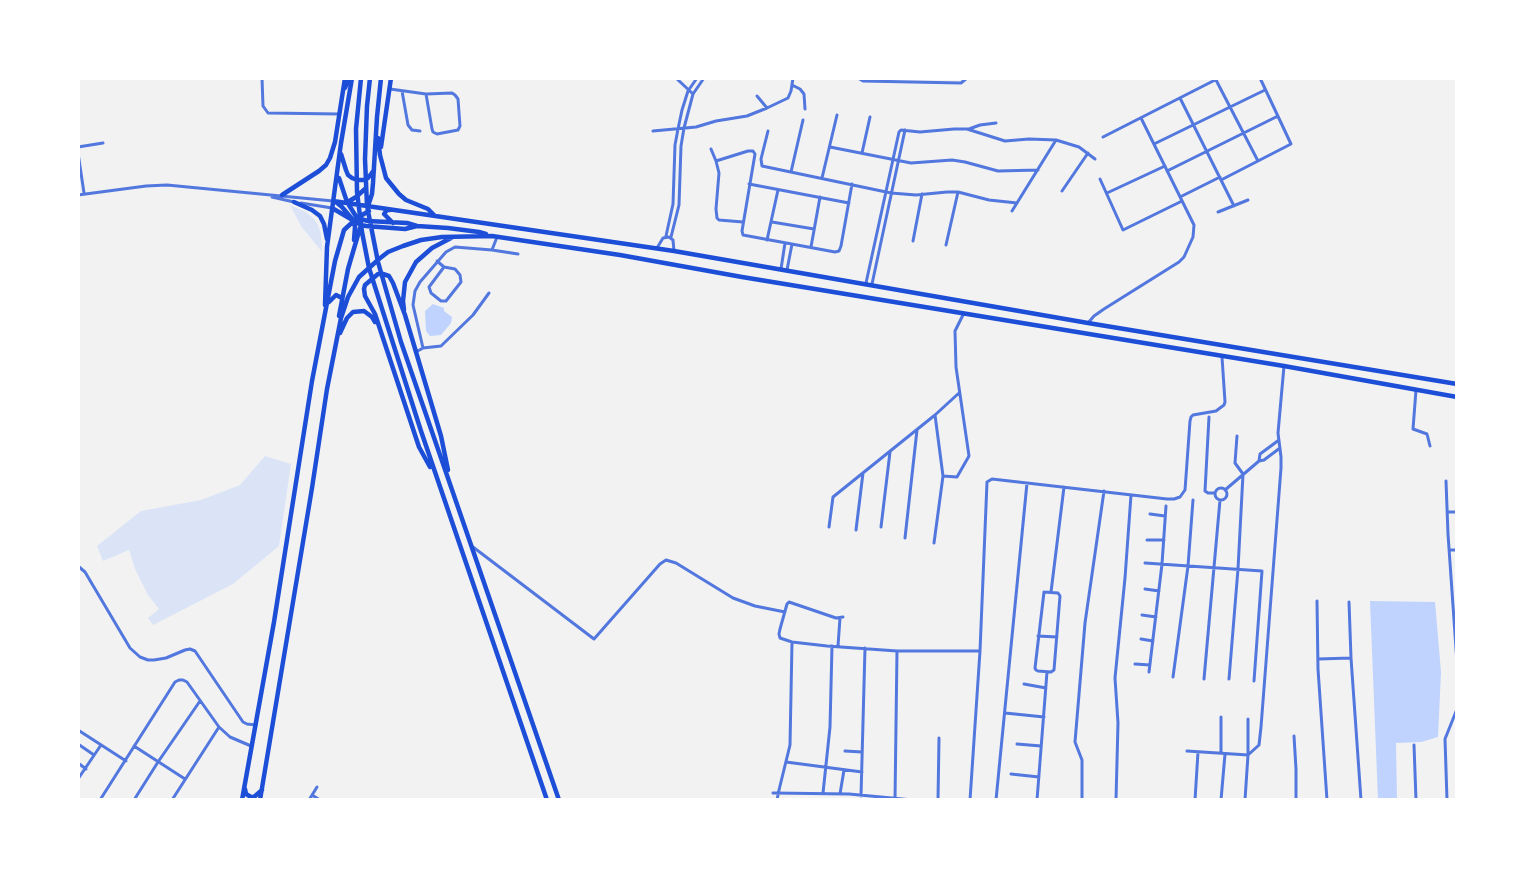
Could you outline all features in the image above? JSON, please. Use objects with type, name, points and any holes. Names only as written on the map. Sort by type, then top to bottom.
[{"type":"main road","points":[[282,195],[326,165],[332,153],[341,102],[348,78]]},
{"type":"main road","points":[[324,316],[327,247],[338,175],[348,78]]},
{"type":"main road","points":[[362,78],[358,106],[356,170],[362,232],[369,268],[436,477],[547,800]]},
{"type":"main road","points":[[370,78],[365,128],[367,206],[378,262],[401,342],[559,800]]},
{"type":"main road","points":[[366,212],[372,194],[376,117],[381,78]]},
{"type":"main road","points":[[380,155],[391,78]]},
{"type":"main road","points":[[376,117],[380,155],[386,178],[406,200],[428,209],[436,216]]},
{"type":"main road","points":[[337,131],[348,175],[357,180],[364,180],[374,170]]},
{"type":"main road","points":[[333,208],[347,202],[364,190],[374,170]]},
{"type":"main road","points":[[338,175],[347,202],[358,221]]},
{"type":"main road","points":[[333,201],[657,248],[1457,384]]},
{"type":"main road","points":[[333,201],[358,221]]},
{"type":"main road","points":[[294,202],[320,216],[324,224],[327,247]]},
{"type":"main road","points":[[336,345],[355,227],[366,212],[376,207]]},
{"type":"main road","points":[[333,208],[358,221],[405,229],[417,226]]},
{"type":"main road","points":[[391,210],[387,210],[384,214],[393,223]]},
{"type":"main road","points":[[242,800],[324,316],[342,234],[347,225],[358,221],[407,223],[478,232],[494,237]]},
{"type":"main road","points":[[405,315],[404,290],[411,269],[432,248],[456,236]]},
{"type":"main road","points":[[260,800],[341,318],[348,297],[359,277],[388,252],[403,246],[421,240],[456,236],[494,237],[620,255],[1457,397]]},
{"type":"main road","points":[[436,477],[419,447],[375,314],[365,296],[365,285],[378,274],[389,276],[405,315],[441,436],[453,492]]},
{"type":"main road","points":[[327,304],[336,295],[342,298]]},
{"type":"main road","points":[[1011,321],[1013,309]]},
{"type":"main road","points":[[336,345],[347,318],[353,312],[364,311],[372,317],[378,327]]},
{"type":"main road","points":[[244,788],[246,794],[251,797],[262,790]]},
{"type":"street","points":[[262,78],[262,106],[268,113],[339,114]]},
{"type":"street","points":[[676,78],[693,94]]},
{"type":"street","points":[[657,248],[666,236],[673,204],[675,145],[682,110],[688,91],[697,78]]},
{"type":"street","points":[[674,251],[671,237],[679,205],[681,146],[684,128],[693,94],[704,78]]},
{"type":"street","points":[[653,131],[696,127],[747,116],[788,98],[793,78]]},
{"type":"street","points":[[858,78],[863,81],[961,83],[968,78]]},
{"type":"street","points":[[1103,137],[1217,78],[1258,161]]},
{"type":"street","points":[[1100,179],[1123,230],[1220,178],[1291,144],[1260,78]]},
{"type":"street","points":[[792,85],[804,94],[805,109]]},
{"type":"street","points":[[388,89],[456,95],[460,126],[458,130],[437,134],[434,132],[426,94]]},
{"type":"street","points":[[1154,144],[1266,90]]},
{"type":"street","points":[[402,91],[408,125],[412,130],[420,131]]},
{"type":"street","points":[[757,96],[767,108]]},
{"type":"street","points":[[1180,98],[1234,206]]},
{"type":"street","points":[[822,178],[837,115]]},
{"type":"street","points":[[1107,193],[1207,151],[1278,116]]},
{"type":"street","points":[[862,153],[870,117]]},
{"type":"street","points":[[1088,323],[1104,309],[1179,262],[1192,243],[1194,225],[1141,118]]},
{"type":"street","points":[[791,172],[803,120]]},
{"type":"street","points":[[869,284],[899,132],[903,130],[920,132],[967,129],[996,123]]},
{"type":"street","points":[[967,129],[1005,141],[1056,140],[1079,147],[1095,159]]},
{"type":"street","points":[[768,130],[761,159],[762,166],[891,193],[958,192],[989,200],[1017,203]]},
{"type":"street","points":[[869,284],[891,193],[903,130]]},
{"type":"street","points":[[1012,211],[1056,140]]},
{"type":"street","points":[[78,147],[103,143]]},
{"type":"street","points":[[830,147],[898,161],[921,163],[952,160],[998,171],[1038,170]]},
{"type":"street","points":[[711,149],[719,173],[717,218],[743,222]]},
{"type":"street","points":[[716,162],[748,151],[753,151],[755,154],[743,222],[743,236],[835,252],[840,249],[852,184]]},
{"type":"street","points":[[78,153],[84,193]]},
{"type":"street","points":[[1062,191],[1089,153]]},
{"type":"street","points":[[750,184],[849,203]]},
{"type":"street","points":[[78,195],[166,185],[333,201]]},
{"type":"street","points":[[767,240],[778,189]]},
{"type":"street","points":[[946,245],[958,192]]},
{"type":"street","points":[[913,241],[922,194]]},
{"type":"street","points":[[267,195],[333,208]]},
{"type":"street","points":[[811,248],[820,197]]},
{"type":"street","points":[[1218,212],[1248,200]]},
{"type":"street","points":[[771,222],[814,229]]},
{"type":"street","points":[[666,236],[671,237]]},
{"type":"street","points":[[492,250],[494,237]]},
{"type":"street","points":[[784,270],[785,243]]},
{"type":"street","points":[[784,270],[792,244]]},
{"type":"street","points":[[423,348],[413,305],[415,291],[446,252],[456,247],[518,254]]},
{"type":"street","points":[[420,282],[429,287],[436,298],[447,301],[461,282],[460,275],[455,269],[444,267],[437,261]]},
{"type":"street","points":[[429,287],[444,267]]},
{"type":"street","points":[[416,352],[423,348],[441,346],[473,315],[489,293]]},
{"type":"street","points":[[943,476],[957,477],[969,456],[956,367],[955,331],[964,313]]},
{"type":"street","points":[[970,800],[980,651],[987,483],[992,479],[1174,499],[1183,494],[1185,490],[1191,417],[1216,411],[1224,405],[1222,357]]},
{"type":"street","points":[[1187,751],[1248,755],[1259,745],[1281,468],[1278,423],[1284,366]]},
{"type":"street","points":[[1416,390],[1413,429],[1427,434],[1430,446]]},
{"type":"street","points":[[829,527],[832,497],[917,430],[959,393]]},
{"type":"street","points":[[934,543],[943,476],[935,415]]},
{"type":"street","points":[[1209,417],[1206,491],[1215,494],[1220,500]]},
{"type":"street","points":[[905,538],[917,430]]},
{"type":"street","points":[[1229,679],[1243,474],[1235,463],[1237,436]]},
{"type":"street","points":[[1259,461],[1260,454],[1279,440]]},
{"type":"street","points":[[1225,490],[1259,461],[1280,448]]},
{"type":"street","points":[[881,527],[891,450]]},
{"type":"street","points":[[856,530],[862,473]]},
{"type":"street","points":[[1446,481],[1457,663]]},
{"type":"street","points":[[996,800],[1028,483]]},
{"type":"street","points":[[1051,592],[1065,487]]},
{"type":"street","points":[[1215,494],[1220,488],[1225,490]]},
{"type":"street","points":[[1220,500],[1226,497],[1225,490]]},
{"type":"street","points":[[1082,800],[1082,760],[1075,742],[1085,623],[1104,491]]},
{"type":"street","points":[[1116,800],[1118,723],[1115,678],[1131,495]]},
{"type":"street","points":[[1173,677],[1188,566],[1193,500]]},
{"type":"street","points":[[1204,679],[1220,500]]},
{"type":"street","points":[[1149,672],[1162,564],[1166,506]]},
{"type":"street","points":[[1447,512],[1457,512]]},
{"type":"street","points":[[1150,514],[1165,516]]},
{"type":"street","points":[[1147,540],[1164,540]]},
{"type":"street","points":[[471,545],[594,639],[666,560],[676,563],[733,598],[755,606],[785,612]]},
{"type":"street","points":[[1449,550],[1457,550]]},
{"type":"street","points":[[1145,563],[1262,571],[1254,681]]},
{"type":"street","points":[[78,566],[85,572],[130,648],[140,657],[154,660],[166,658],[184,650],[195,651],[243,722],[256,725]]},
{"type":"street","points":[[1145,589],[1159,591]]},
{"type":"street","points":[[1051,592],[1058,593],[1060,596],[1054,670],[1047,672],[1038,671],[1035,668],[1043,594],[1051,592]]},
{"type":"street","points":[[1317,601],[1318,659],[1327,800]]},
{"type":"street","points":[[838,646],[842,617],[825,615],[789,602],[779,634],[782,639],[792,642],[832,646],[897,651],[980,651]]},
{"type":"street","points":[[1349,602],[1361,800]]},
{"type":"street","points":[[1142,615],[1156,617]]},
{"type":"street","points":[[1038,636],[1057,636]]},
{"type":"street","points":[[1141,639],[1153,641]]},
{"type":"street","points":[[777,800],[791,737],[792,642]]},
{"type":"street","points":[[822,794],[830,727],[832,646]]},
{"type":"street","points":[[861,796],[865,648]]},
{"type":"street","points":[[895,799],[897,651]]},
{"type":"street","points":[[1318,659],[1351,658]]},
{"type":"street","points":[[1135,664],[1150,665]]},
{"type":"street","points":[[1037,800],[1047,672]]},
{"type":"street","points":[[100,800],[175,682],[183,680],[187,682],[219,727],[230,737],[252,747]]},
{"type":"street","points":[[1024,684],[1046,688]]},
{"type":"street","points":[[134,800],[200,701]]},
{"type":"street","points":[[1447,800],[1445,739],[1457,709]]},
{"type":"street","points":[[1005,713],[1044,717]]},
{"type":"street","points":[[1221,717],[1223,753],[1221,800]]},
{"type":"street","points":[[1245,800],[1248,719]]},
{"type":"street","points":[[172,800],[219,727]]},
{"type":"street","points":[[78,730],[126,760]]},
{"type":"street","points":[[1294,736],[1296,800]]},
{"type":"street","points":[[938,800],[939,738]]},
{"type":"street","points":[[78,744],[95,755]]},
{"type":"street","points":[[1017,744],[1041,746]]},
{"type":"street","points":[[78,779],[101,745]]},
{"type":"street","points":[[1414,745],[1416,800]]},
{"type":"street","points":[[134,746],[185,779]]},
{"type":"street","points":[[844,751],[862,752]]},
{"type":"street","points":[[1195,800],[1198,752]]},
{"type":"street","points":[[786,762],[862,772]]},
{"type":"street","points":[[78,763],[86,768]]},
{"type":"street","points":[[840,794],[844,770]]},
{"type":"street","points":[[1011,774],[1039,777]]},
{"type":"street","points":[[309,800],[317,788]]},
{"type":"street","points":[[772,793],[849,794],[913,800]]},
{"type":"street","points":[[849,794],[849,800]]},
{"type":"street","points":[[312,795],[320,800]]},
{"type":"shaded area","points":[[290,205],[306,212],[314,219],[321,234],[322,252],[301,226]]},
{"type":"shaded area","points":[[265,456],[291,464],[279,546],[233,584],[153,625],[148,618],[159,609],[148,595],[135,569],[129,550],[103,561],[97,546],[141,511],[201,500],[240,485]]},
{"type":"water","points":[[433,304],[444,308],[444,311],[452,317],[451,323],[441,335],[430,336],[426,331],[425,311]]},
{"type":"water","points":[[1370,601],[1435,602],[1441,672],[1438,737],[1421,742],[1396,743],[1397,800],[1378,800]]}]
